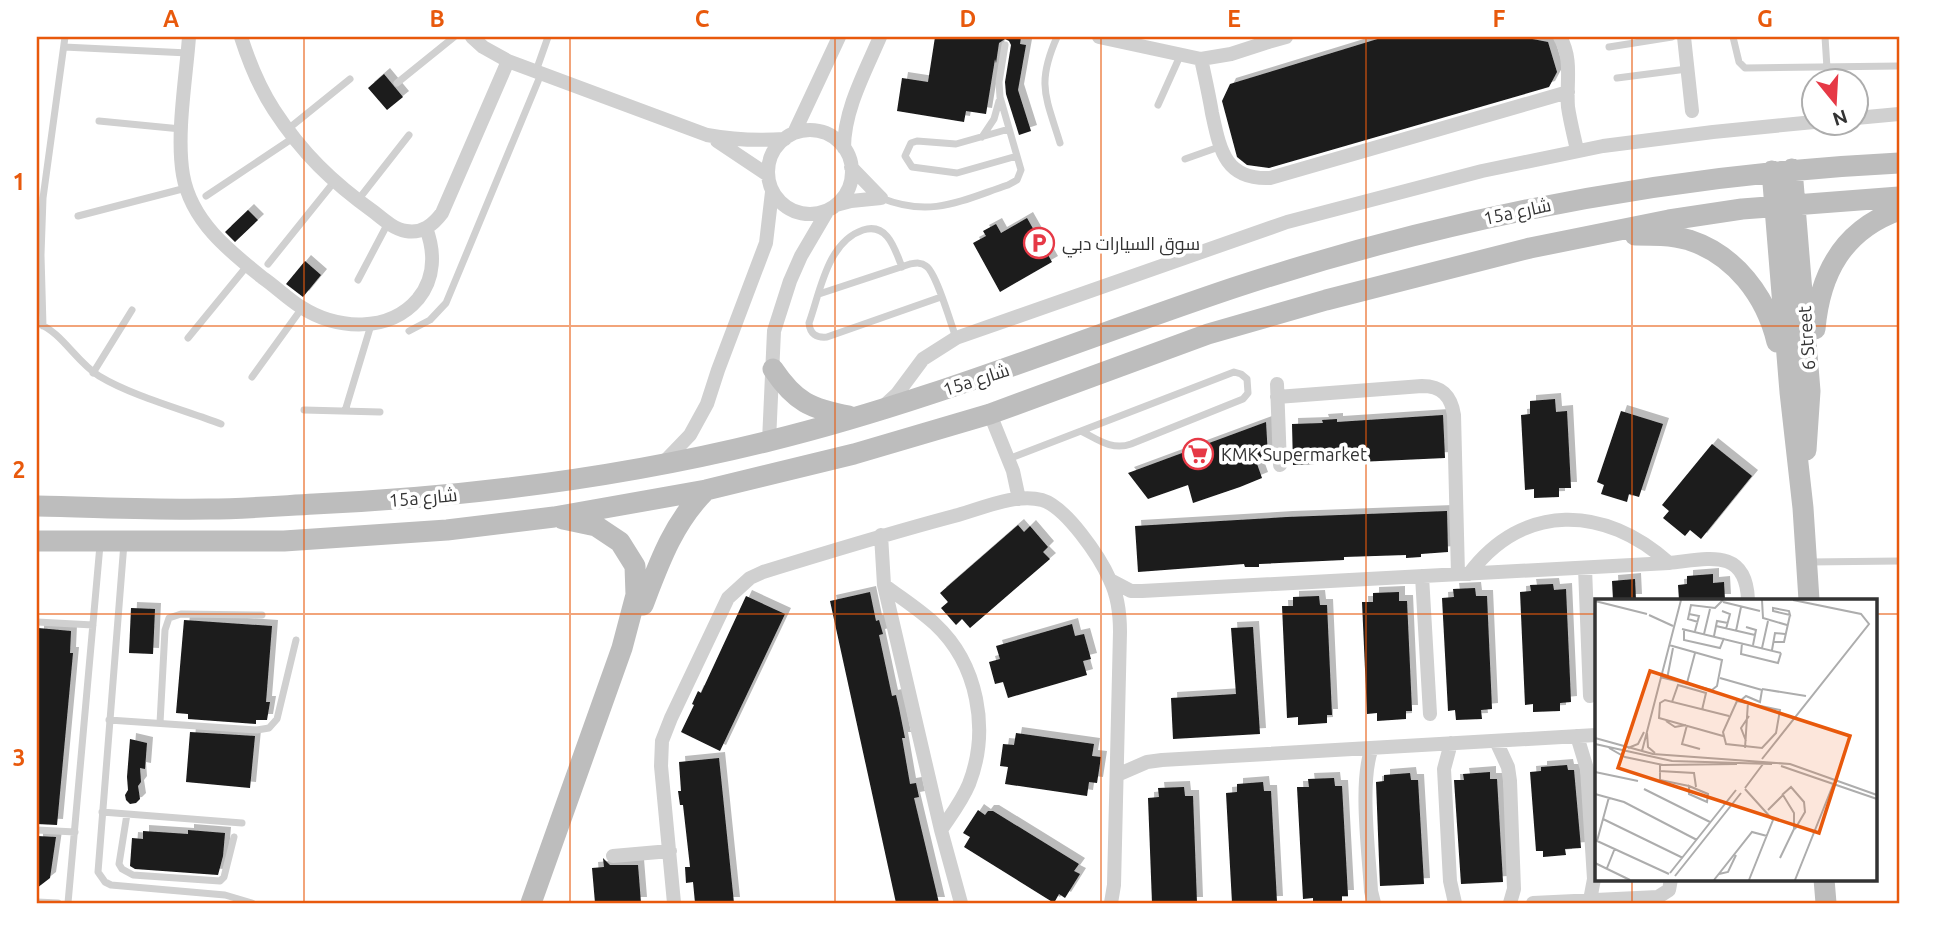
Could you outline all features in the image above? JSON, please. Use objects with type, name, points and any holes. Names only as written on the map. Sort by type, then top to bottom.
[{"type":"main road","name":"15a شارع","points":[[37,506],[210,509],[385,501],[489,491],[662,464],[768,441],[855,417],[979,379],[1232,289],[1398,240],[1491,216],[1594,195],[1782,170],[1899,163]]},
{"type":"main road","name":"6 Street","points":[[1782,170],[1800,391],[1809,599]]},
{"type":"main road","name":"15a شارع","points":[[37,541],[284,541],[447,530],[554,517],[706,490],[854,454],[990,414],[1208,334],[1428,273],[1594,234],[1668,220],[1785,205],[1899,197]]},
{"type":"main road","points":[[1800,391],[1819,294],[1829,268],[1845,245],[1867,226],[1899,210]]},
{"type":"main road","points":[[1594,234],[1662,236],[1688,240],[1713,251],[1738,270],[1759,295],[1800,391]]},
{"type":"main road","points":[[773,369],[797,399],[825,412],[855,417]]},
{"type":"main road","points":[[554,517],[566,509],[590,500],[747,467],[758,459],[768,441]]},
{"type":"main road","points":[[622,648],[674,529],[706,490]]},
{"type":"main road","points":[[37,518],[176,517],[210,509]]},
{"type":"main road","points":[[531,903],[622,648],[636,595],[637,580],[629,553],[620,542],[603,530],[554,517]]},
{"type":"main road","points":[[1825,880],[1826,903]]},
{"type":"street","points":[[189,37],[181,152],[187,188],[214,236],[247,265],[302,308],[335,321],[370,325],[400,314],[423,293],[432,267],[426,228]]},
{"type":"street","points":[[242,37],[260,86],[290,134],[312,161],[357,200],[388,223],[406,231],[426,228],[435,222],[447,203],[508,61]]},
{"type":"street","points":[[472,37],[483,47],[508,61],[706,135],[746,141],[790,136],[808,130],[835,138],[844,149],[851,167],[851,181],[845,194],[832,207],[801,256],[774,331],[768,441]]},
{"type":"street","points":[[662,464],[690,435],[707,404],[766,243],[772,192],[768,175],[769,161],[775,149],[790,136],[839,37]]},
{"type":"street","points":[[844,149],[844,134],[849,116],[880,37]]},
{"type":"street","points":[[1099,37],[1201,59],[1224,56],[1265,40],[1286,37]]},
{"type":"street","points":[[1560,37],[1566,47],[1568,60],[1568,105],[1577,150]]},
{"type":"street","points":[[1684,37],[1692,111]]},
{"type":"street","points":[[1201,59],[1219,147],[1229,164],[1238,171],[1259,179],[1568,92]]},
{"type":"street","points":[[1870,117],[1899,114]]},
{"type":"street","points":[[878,410],[897,394],[923,359],[957,338],[1287,222],[1482,171],[1577,150],[1693,134],[1800,123]]},
{"type":"street","points":[[706,135],[768,175]]},
{"type":"street","points":[[851,167],[881,198]]},
{"type":"street","points":[[772,192],[791,210],[803,214],[816,214],[851,201],[881,198]]},
{"type":"street","points":[[1280,465],[1277,390],[1422,386],[1441,390],[1448,396],[1454,415],[1464,574]]},
{"type":"street","points":[[990,414],[1008,459],[1019,499]]},
{"type":"street","points":[[674,903],[661,766],[662,741],[728,598],[744,583],[763,572],[881,535],[1019,499],[1041,500],[1064,513],[1110,580],[1120,615],[1114,885],[1111,903]]},
{"type":"street","points":[[1464,574],[1484,553],[1505,538],[1528,527],[1553,521],[1578,520],[1616,528],[1650,546],[1669,563]]},
{"type":"street","points":[[881,535],[884,585],[941,830],[961,903]]},
{"type":"street","points":[[1110,580],[1131,591],[1142,591],[1585,568],[1712,558],[1732,562],[1745,578],[1748,599]]},
{"type":"street","points":[[1585,568],[1590,696]]},
{"type":"street","points":[[1422,576],[1430,714]]},
{"type":"street","points":[[884,585],[928,618],[951,641],[967,669],[977,700],[979,732],[975,764],[969,785],[941,830]]},
{"type":"street","points":[[1117,775],[1147,762],[1162,760],[1595,735]]},
{"type":"street","points":[[1577,736],[1587,769],[1594,879],[1590,900]]},
{"type":"street","points":[[1496,741],[1508,767],[1510,781],[1514,889],[1510,903]]},
{"type":"street","points":[[1451,743],[1444,769],[1450,881],[1455,903]]},
{"type":"street","points":[[1372,748],[1365,769],[1365,780],[1371,891],[1374,903]]},
{"type":"street","points":[[613,856],[670,851]]},
{"type":"street","points":[[1533,903],[1658,897],[1668,890],[1671,880]]},
{"type":"lane","points":[[65,37],[46,163],[40,325],[93,373],[119,386],[221,424]]},
{"type":"lane","points":[[397,83],[454,37]]},
{"type":"lane","points":[[409,331],[439,312],[452,292],[539,72],[548,37]]},
{"type":"lane","points":[[1057,37],[1046,61],[1044,82],[1047,103],[1060,143]]},
{"type":"lane","points":[[1609,47],[1672,37]]},
{"type":"lane","points":[[1733,37],[1739,62],[1745,68],[1800,68]]},
{"type":"lane","points":[[1825,37],[1827,66]]},
{"type":"lane","points":[[881,198],[923,209],[945,206],[1013,183],[1020,175],[1000,97],[999,82],[1005,45]]},
{"type":"lane","points":[[64,47],[188,53]]},
{"type":"lane","points":[[1158,105],[1180,56]]},
{"type":"lane","points":[[1870,67],[1899,66]]},
{"type":"lane","points":[[1617,78],[1687,69]]},
{"type":"lane","points":[[206,196],[290,134],[350,79]]},
{"type":"lane","points":[[982,137],[994,118],[1000,97]]},
{"type":"lane","points":[[99,121],[182,129]]},
{"type":"lane","points":[[1009,129],[956,144],[917,141],[911,144],[905,156],[912,167],[949,174],[1017,156]]},
{"type":"lane","points":[[357,200],[409,135]]},
{"type":"lane","points":[[1185,159],[1219,147]]},
{"type":"lane","points":[[37,161],[46,163]]},
{"type":"lane","points":[[268,264],[334,182]]},
{"type":"lane","points":[[78,216],[187,188]]},
{"type":"lane","points":[[358,280],[388,223]]},
{"type":"lane","points":[[902,267],[889,237],[876,229],[862,230],[848,238],[836,252],[819,294],[809,323],[812,333],[821,337],[941,297]]},
{"type":"lane","points":[[819,294],[916,263],[927,266],[957,338]]},
{"type":"lane","points":[[188,338],[247,265]]},
{"type":"lane","points":[[252,377],[302,308]]},
{"type":"lane","points":[[93,373],[132,310]]},
{"type":"lane","points":[[345,411],[370,325]]},
{"type":"lane","points":[[1008,459],[1080,431],[1234,372],[1247,379],[1248,393],[1243,399],[1124,446],[1109,445],[1080,431]]},
{"type":"lane","points":[[304,410],[380,412]]},
{"type":"lane","points":[[68,903],[100,541]]},
{"type":"lane","points":[[124,542],[98,872],[105,882],[225,895],[252,903]]},
{"type":"lane","points":[[1806,562],[1899,561]]},
{"type":"lane","points":[[160,723],[165,630],[169,618],[181,614],[262,615]]},
{"type":"lane","points":[[37,622],[93,625]]},
{"type":"lane","points":[[109,720],[257,730],[269,728],[277,719],[296,640]]},
{"type":"lane","points":[[103,812],[242,823]]},
{"type":"lane","points":[[127,814],[120,864],[122,869],[133,875],[220,881],[234,837]]},
{"type":"lane","points":[[37,830],[75,832]]},
{"type":"lane","points":[[37,902],[58,903]]},
{"type":"building","points":[[935,37],[1021,37],[1020,44],[1026,45],[1018,90],[1031,131],[1019,135],[1006,94],[1005,82],[1011,45],[1005,39],[999,43],[986,114],[966,111],[964,122],[897,111],[902,78],[928,82]]},
{"type":"building","points":[[1384,37],[1522,37],[1548,42],[1557,72],[1549,87],[1269,168],[1247,165],[1237,157],[1222,101],[1230,84]]},
{"type":"building","points":[[384,74],[403,97],[387,110],[368,88]]},
{"type":"building","points":[[248,210],[258,220],[235,242],[225,232]]},
{"type":"building","points":[[1027,218],[1052,262],[1000,292],[973,243],[986,236],[983,231],[996,224],[1001,233]]},
{"type":"building","points":[[305,261],[321,275],[303,297],[286,284]]},
{"type":"building","points":[[1555,399],[1556,412],[1567,411],[1571,488],[1559,488],[1559,497],[1534,498],[1534,489],[1525,490],[1521,415],[1530,414],[1530,401]]},
{"type":"building","points":[[1621,411],[1663,424],[1639,497],[1629,494],[1627,502],[1601,494],[1604,485],[1597,482]]},
{"type":"building","points":[[1443,415],[1445,458],[1293,465],[1292,424],[1323,423],[1322,420],[1337,419],[1337,422]]},
{"type":"building","points":[[1266,422],[1268,457],[1256,461],[1262,478],[1240,487],[1193,503],[1188,485],[1148,499],[1128,473]]},
{"type":"building","points":[[1712,444],[1752,476],[1701,539],[1690,530],[1685,536],[1663,518],[1669,511],[1662,505]]},
{"type":"building","points":[[1447,511],[1448,552],[1406,558],[1406,555],[1344,557],[1344,560],[1259,564],[1259,567],[1245,567],[1244,564],[1138,572],[1135,526]]},
{"type":"building","points":[[1018,525],[1024,532],[1030,526],[1048,547],[1043,552],[1050,559],[970,628],[962,619],[956,625],[941,608],[948,602],[940,593]]},
{"type":"building","points":[[1713,574],[1713,583],[1724,582],[1725,599],[1679,599],[1678,585],[1687,584],[1687,576]]},
{"type":"building","points":[[1635,579],[1636,599],[1613,599],[1612,581]]},
{"type":"building","points":[[1553,584],[1554,590],[1566,589],[1571,702],[1560,703],[1560,711],[1533,712],[1533,704],[1525,705],[1520,592],[1531,591],[1530,585]]},
{"type":"building","points":[[1475,588],[1476,596],[1487,596],[1492,709],[1481,710],[1482,719],[1456,720],[1455,710],[1448,711],[1442,598],[1454,597],[1453,589]]},
{"type":"building","points":[[870,592],[876,621],[879,620],[883,634],[879,635],[892,696],[896,695],[899,708],[910,784],[916,783],[919,797],[914,798],[939,903],[896,903],[830,601]]},
{"type":"building","points":[[1399,592],[1399,601],[1407,601],[1412,711],[1406,711],[1406,719],[1377,721],[1377,713],[1367,714],[1362,602],[1373,602],[1373,593]]},
{"type":"building","points":[[746,596],[785,614],[720,751],[681,732],[698,691],[701,693]]},
{"type":"building","points":[[1319,596],[1320,605],[1327,605],[1332,715],[1327,715],[1327,723],[1298,725],[1298,717],[1287,718],[1282,606],[1293,606],[1293,597]]},
{"type":"building","points":[[131,608],[155,609],[153,654],[129,653]]},
{"type":"building","points":[[184,620],[272,626],[267,720],[256,720],[256,724],[188,719],[188,714],[176,713]]},
{"type":"building","points":[[1072,624],[1075,636],[1084,634],[1091,659],[1083,661],[1087,675],[1008,698],[1003,682],[995,684],[989,662],[1000,659],[996,646]]},
{"type":"building","points":[[1253,627],[1260,734],[1173,739],[1171,698],[1236,694],[1231,628]]},
{"type":"building","points":[[38,628],[71,631],[70,653],[73,653],[57,825],[37,824]]},
{"type":"building","points":[[190,732],[255,736],[250,788],[186,782]]},
{"type":"building","points":[[1016,733],[1094,744],[1092,756],[1101,757],[1097,783],[1089,782],[1087,796],[1005,784],[1008,767],[1000,766],[1003,744],[1014,745]]},
{"type":"building","points":[[130,739],[147,743],[145,769],[140,768],[140,799],[130,804],[125,795],[128,790]]},
{"type":"building","points":[[719,758],[734,903],[695,903],[693,882],[686,883],[685,867],[690,867],[683,805],[680,805],[678,791],[681,791],[679,762]]},
{"type":"building","points":[[1567,765],[1568,770],[1574,770],[1581,848],[1565,849],[1566,855],[1543,857],[1543,851],[1536,851],[1530,772],[1541,771],[1541,767]]},
{"type":"building","points":[[1490,772],[1490,779],[1497,779],[1503,882],[1461,884],[1454,780],[1464,780],[1463,774]]},
{"type":"building","points":[[1410,773],[1411,780],[1418,780],[1424,884],[1380,886],[1376,782],[1384,781],[1384,775]]},
{"type":"building","points":[[1334,778],[1335,786],[1342,786],[1348,896],[1342,896],[1342,903],[1313,903],[1313,898],[1303,899],[1297,787],[1309,787],[1308,779]]},
{"type":"building","points":[[1263,782],[1264,791],[1271,791],[1277,902],[1232,903],[1226,793],[1237,792],[1237,784]]},
{"type":"building","points":[[1184,787],[1185,796],[1193,796],[1197,903],[1152,903],[1148,798],[1159,797],[1158,788]]},
{"type":"building","points":[[978,810],[985,815],[988,811],[993,811],[1079,864],[1074,871],[1080,874],[1065,898],[1059,894],[1054,903],[964,847],[970,837],[963,833]]},
{"type":"building","points":[[188,830],[225,833],[218,875],[135,869],[130,866],[132,838],[143,839],[143,831],[188,834]]},
{"type":"building","points":[[37,836],[56,837],[50,878],[37,888]]},
{"type":"building","points":[[603,858],[610,865],[638,865],[641,903],[595,903],[592,868],[604,867]]},
{"type":"place","name":"سوق السيارات دبي","points":[[1039,243]]},
{"type":"place","name":"KMK Supermarket","points":[[1198,454]]}]
